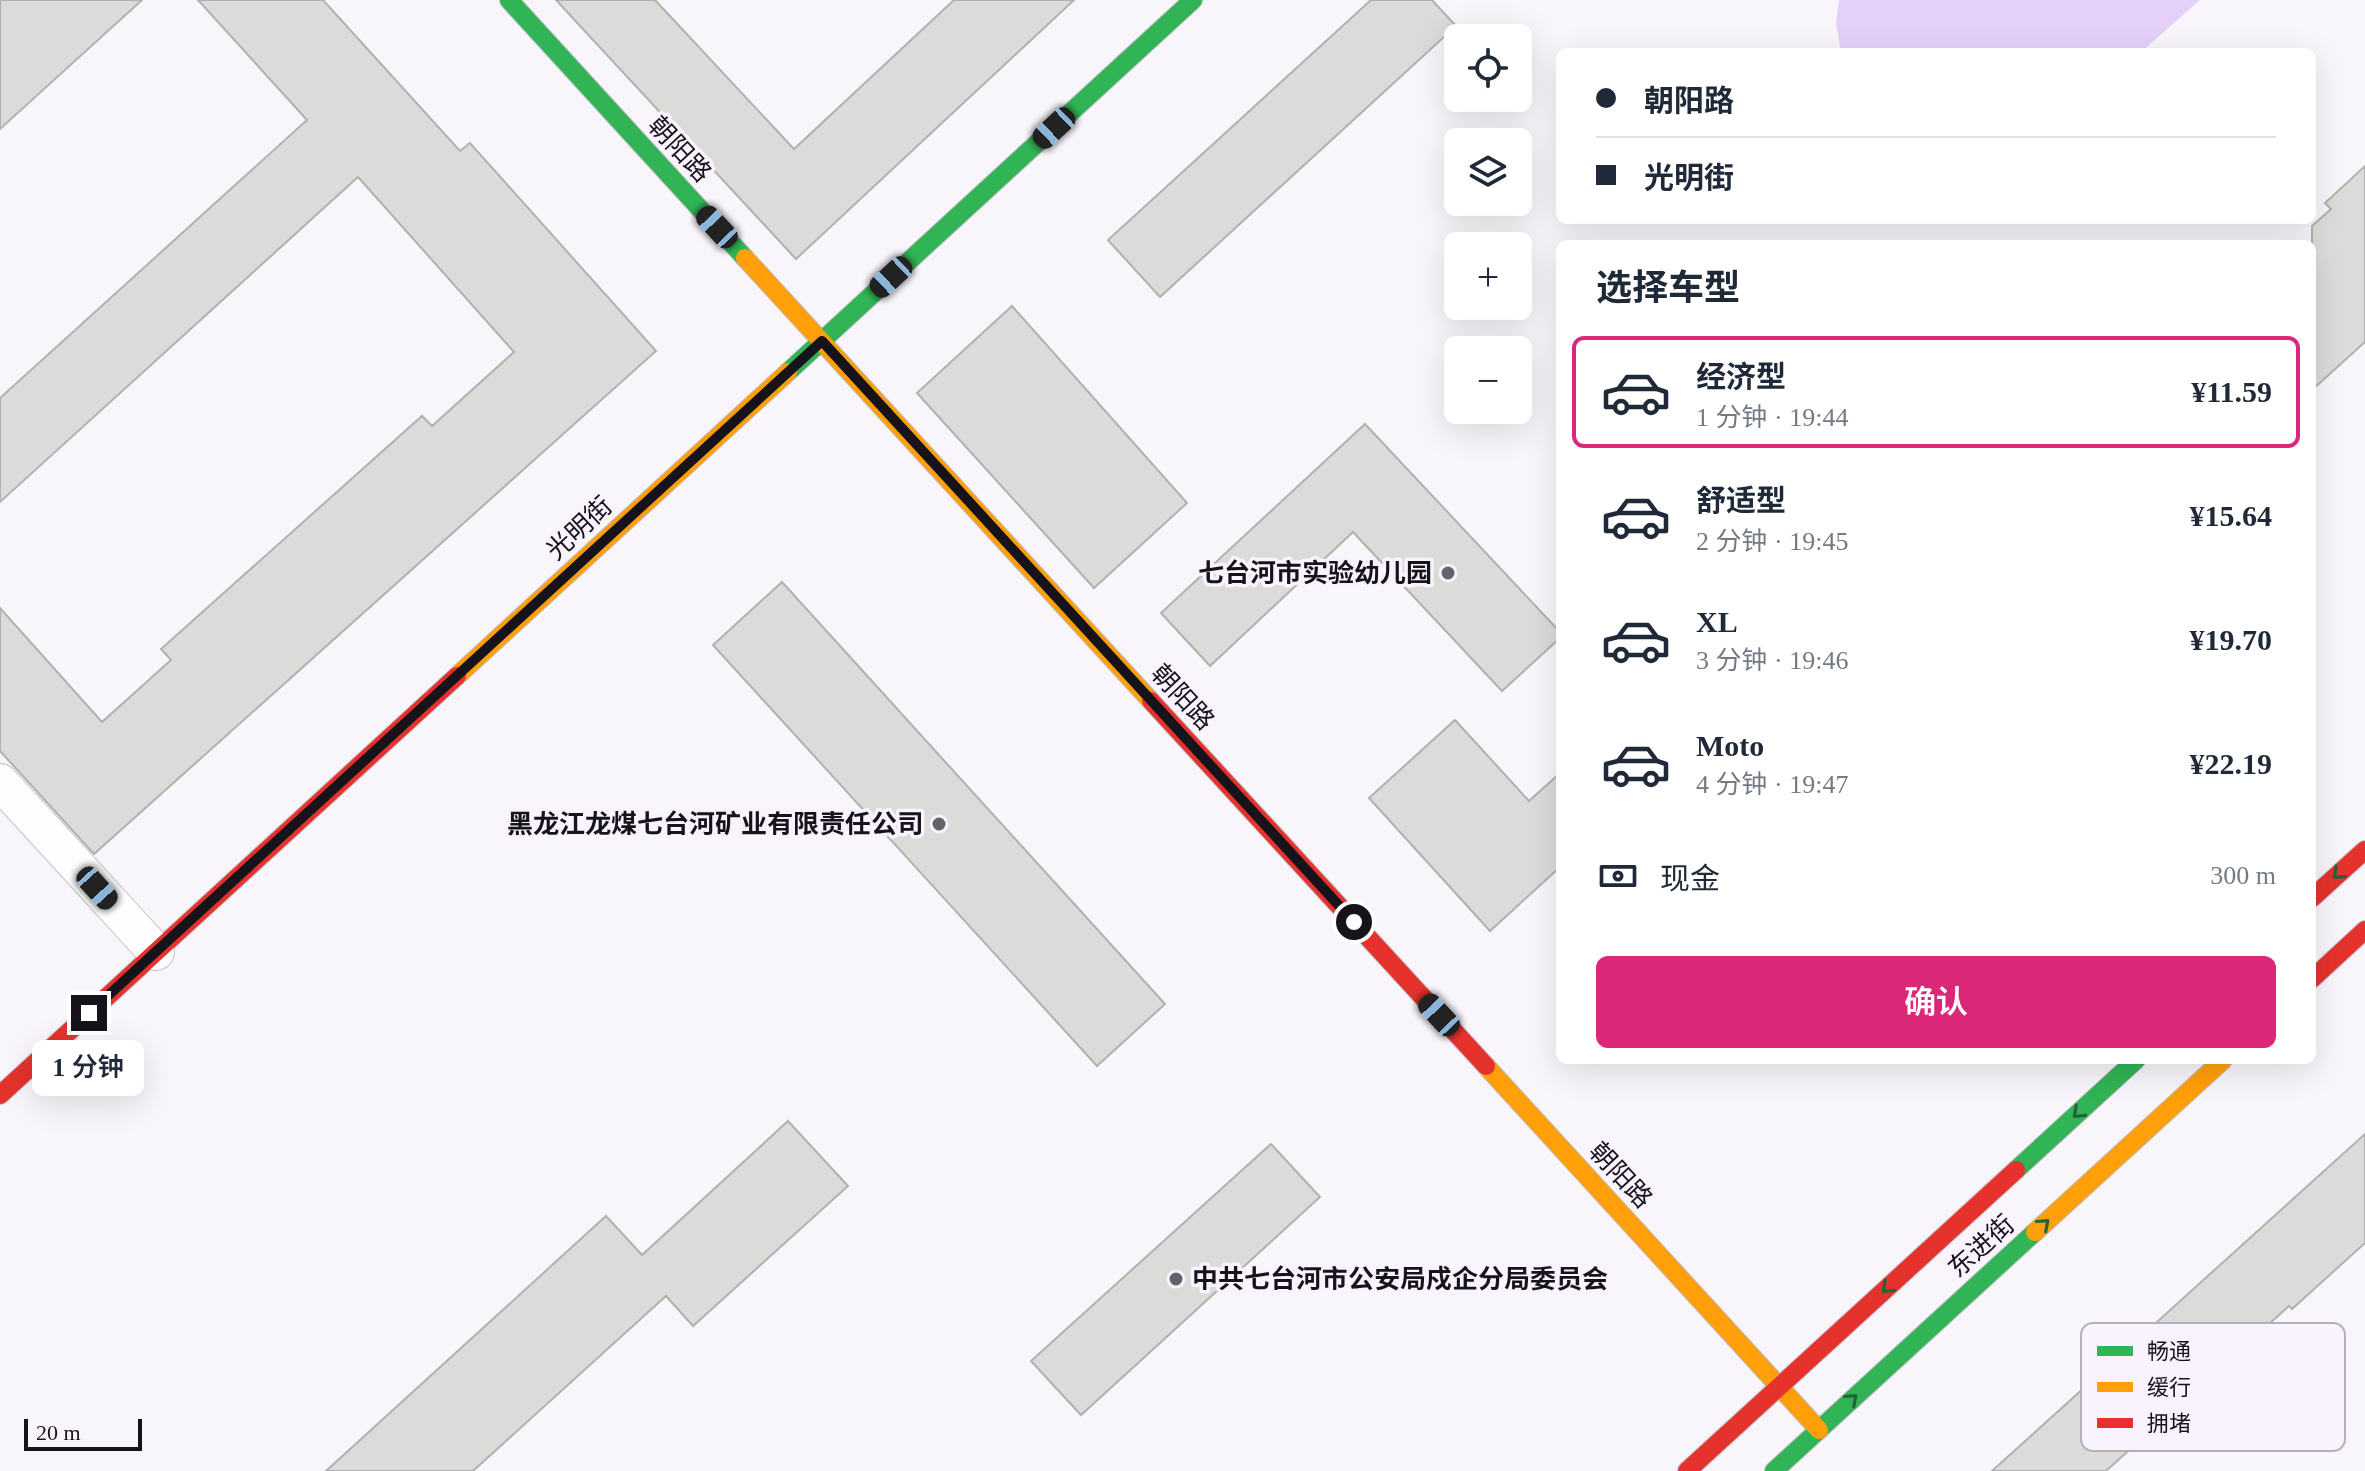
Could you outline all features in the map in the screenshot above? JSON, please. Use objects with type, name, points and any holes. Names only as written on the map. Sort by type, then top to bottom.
[{"type":"main road","name":"朝阳路","points":[[509,0],[1819,1430]]},
{"type":"main road","name":"光明街","points":[[0,1095],[1193,0]]},
{"type":"main road","points":[[2316,894],[2365,850]]},
{"type":"main road","points":[[2316,975],[2365,930]]},
{"type":"main road","name":"东进街","points":[[1687,1471],[2132,1064]]},
{"type":"main road","name":"东进街","points":[[1774,1471],[2219,1064]]},
{"type":"street","points":[[0,782],[156,952]]},
{"type":"shaded area","points":[[1839,0],[2200,0],[2146,48],[1840,48],[1836,23]]},
{"type":"building","points":[[0,0],[142,0],[0,129]]},
{"type":"building","points":[[198,0],[323,0],[460,151],[470,143],[656,351],[94,854],[0,751],[0,608],[102,722],[171,660],[161,649],[422,416],[432,426],[514,352],[358,177],[0,502],[0,398],[307,120]]},
{"type":"building","points":[[556,0],[655,0],[794,149],[954,0],[1074,0],[796,259]]},
{"type":"building","points":[[1371,0],[1432,0],[1454,24],[1444,24],[1444,37],[1160,297],[1108,240]]},
{"type":"building","points":[[2365,166],[2365,342],[2316,386],[2316,240],[2312,240],[2312,226],[2331,209],[2325,203]]},
{"type":"building","points":[[1012,306],[1187,503],[1094,588],[917,393]]},
{"type":"building","name":"七台河市实验幼儿园","points":[[1365,424],[1556,628],[1556,642],[1502,691],[1353,532],[1210,666],[1161,613]]},
{"type":"building","name":"黑龙江龙煤七台河矿业有限责任公司","points":[[782,582],[1165,1004],[1097,1066],[713,645]]},
{"type":"building","points":[[1455,720],[1529,801],[1556,777],[1556,871],[1490,931],[1369,798]]},
{"type":"building","points":[[788,1121],[848,1186],[693,1326],[666,1296],[473,1471],[326,1471],[606,1216],[642,1255]]},
{"type":"building","points":[[2365,1134],[2365,1243],[2292,1309],[2289,1306],[2270,1323],[2156,1323]]},
{"type":"building","name":"中共七台河市公安局戍企分局委员会","points":[[1271,1144],[1320,1197],[1081,1415],[1031,1361]]},
{"type":"building","points":[[2081,1391],[2081,1451],[2128,1451],[2106,1471],[1992,1471]]},
{"type":"traffic: fast","points":[[509,0],[745,258]]},
{"type":"traffic: fast","points":[[788,372],[1193,0]]},
{"type":"traffic: fast","points":[[2016,1170],[2132,1064]]},
{"type":"traffic: fast","points":[[1774,1471],[2035,1232]]},
{"type":"traffic: slow","points":[[745,258],[1151,701]]},
{"type":"traffic: slow","points":[[457,676],[788,372]]},
{"type":"traffic: slow","points":[[2035,1232],[2219,1064]]},
{"type":"traffic: slow","points":[[1486,1066],[1819,1430]]},
{"type":"traffic: jam","points":[[0,1095],[457,676]]},
{"type":"traffic: jam","points":[[1151,701],[1486,1066]]},
{"type":"traffic: jam","points":[[2316,894],[2365,850]]},
{"type":"traffic: jam","points":[[2316,975],[2365,930]]},
{"type":"traffic: jam","points":[[1687,1471],[2016,1170]]},
{"type":"place","name":"七台河市实验幼儿园","points":[[1448,573]]},
{"type":"place","name":"黑龙江龙煤七台河矿业有限责任公司","points":[[939,824]]},
{"type":"place","name":"中共七台河市公安局戍企分局委员会","points":[[1176,1279]]},
{"type":"route","points":[[89,1013],[822,341],[1354,922]]}]
